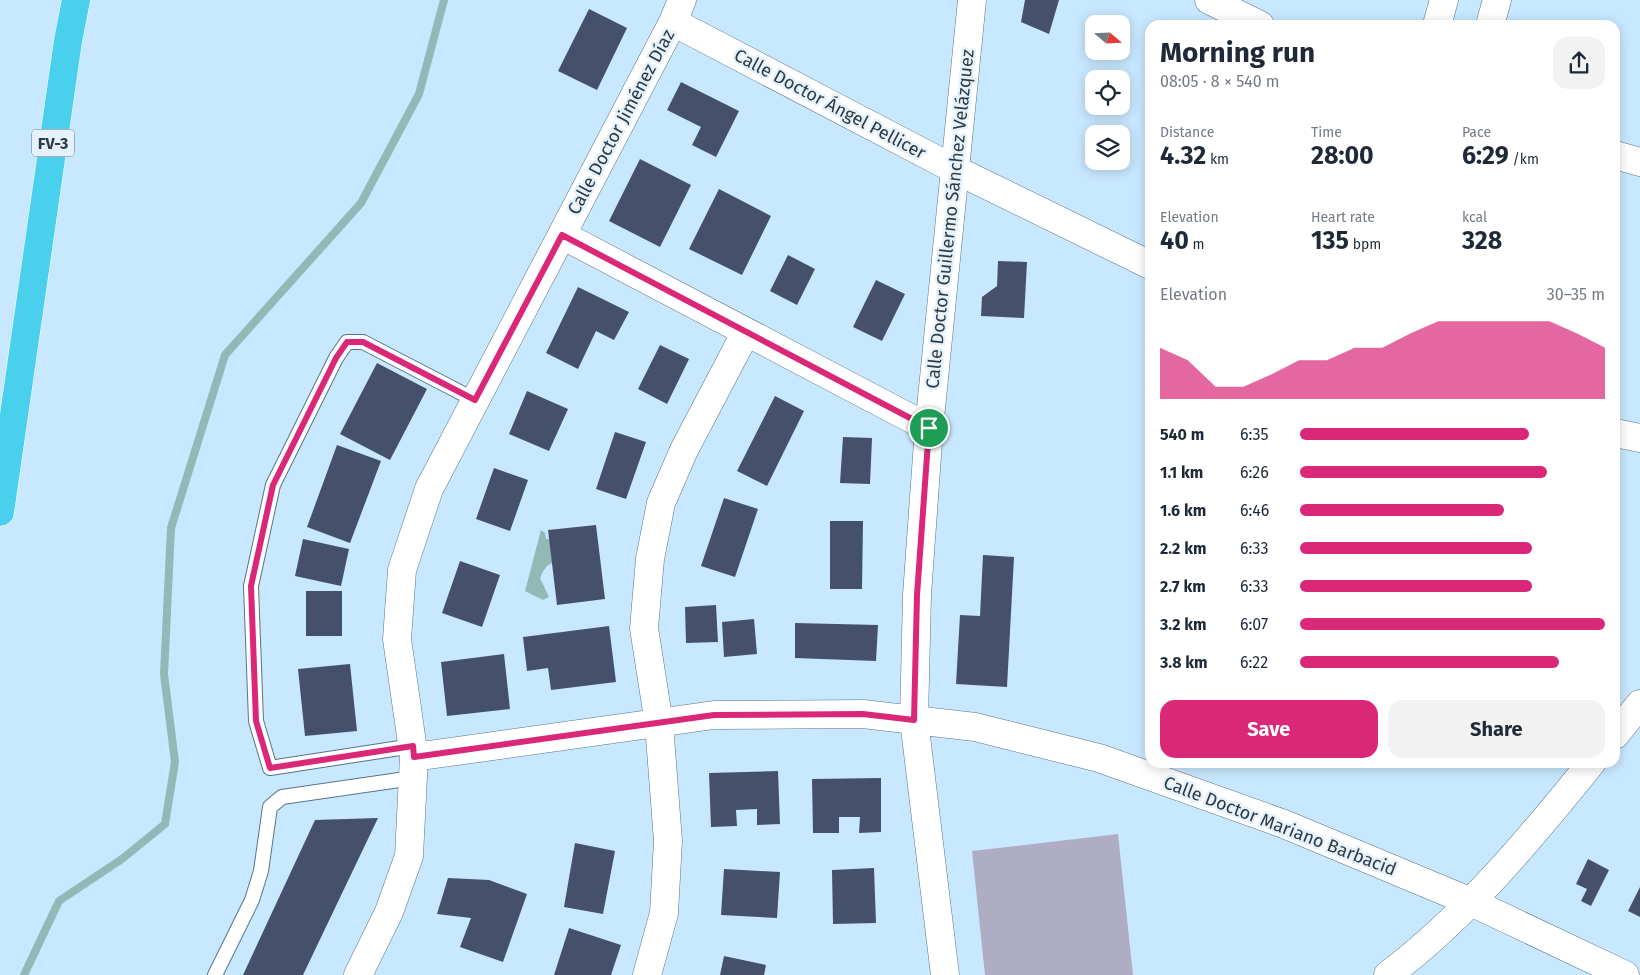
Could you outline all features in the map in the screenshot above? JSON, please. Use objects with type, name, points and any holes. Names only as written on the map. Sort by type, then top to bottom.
[{"type":"highway","name":"FV-3","points":[[0,512],[68,41],[76,0]]},
{"type":"street","name":"Calle Doctor Guillermo Sánchez Velázquez","points":[[945,975],[914,720],[917,595],[929,428],[972,0]]},
{"type":"street","points":[[1209,0],[1250,20]]},
{"type":"street","points":[[1438,20],[1444,0]]},
{"type":"street","points":[[1491,20],[1497,0]]},
{"type":"street","name":"Calle Doctor Ángel Pellicer","points":[[677,11],[956,170],[1145,263]]},
{"type":"street","name":"Calle Doctor Jiménez Díaz","points":[[358,975],[389,912],[409,856],[413,760],[397,639],[402,570],[429,489],[677,11]]},
{"type":"street","points":[[1620,156],[1640,162]]},
{"type":"street","points":[[562,235],[929,428]]},
{"type":"street","points":[[647,975],[664,913],[668,841],[659,724],[644,628],[650,558],[661,503],[684,450],[746,332]]},
{"type":"street","points":[[1620,434],[1640,438]]},
{"type":"street","points":[[1620,729],[1640,704]]},
{"type":"street","name":"Calle Doctor Mariano Barbacid","points":[[413,760],[714,715],[863,714],[975,727],[1099,758],[1284,824],[1471,902],[1625,975]]},
{"type":"street","points":[[1388,975],[1471,902],[1555,808],[1587,768]]},
{"type":"lane","points":[[413,760],[270,768],[256,721],[251,586],[273,485],[336,358],[347,342],[363,342],[475,400]]},
{"type":"lane","points":[[215,975],[252,900],[261,871],[270,806],[282,797],[413,760]]},
{"type":"shaded area","points":[[541,530],[545,533],[546,539],[567,537],[564,559],[549,565],[540,578],[549,597],[543,600],[525,591]]},
{"type":"shaded area","points":[[1118,834],[1133,975],[985,975],[972,851]]},
{"type":"building","points":[[1025,0],[1059,0],[1049,34],[1021,22]]},
{"type":"building","points":[[589,9],[627,28],[597,90],[558,71]]},
{"type":"building","points":[[681,82],[739,111],[716,157],[692,145],[701,127],[667,110]]},
{"type":"building","points":[[640,159],[691,185],[660,247],[609,221]]},
{"type":"building","points":[[719,189],[771,216],[742,275],[689,249]]},
{"type":"building","points":[[788,255],[815,269],[797,305],[770,291]]},
{"type":"building","points":[[998,261],[1027,262],[1024,318],[981,316],[982,297],[997,286]]},
{"type":"building","points":[[876,280],[905,294],[882,341],[853,327]]},
{"type":"building","points":[[578,287],[629,312],[614,340],[596,331],[578,369],[546,353]]},
{"type":"building","points":[[660,345],[689,359],[667,404],[638,389]]},
{"type":"building","points":[[377,363],[427,389],[390,460],[340,434]]},
{"type":"building","points":[[527,391],[568,409],[549,451],[509,434]]},
{"type":"building","points":[[775,396],[804,411],[767,486],[737,471]]},
{"type":"building","points":[[615,432],[646,442],[626,499],[596,489]]},
{"type":"building","points":[[843,437],[872,438],[870,484],[840,483]]},
{"type":"building","points":[[337,445],[381,461],[350,543],[307,527]]},
{"type":"building","points":[[494,468],[528,480],[510,531],[476,519]]},
{"type":"building","points":[[724,498],[758,509],[735,577],[701,566]]},
{"type":"building","points":[[830,521],[863,521],[862,589],[830,589]]},
{"type":"building","points":[[596,525],[605,599],[557,605],[548,530]]},
{"type":"building","points":[[303,539],[349,549],[341,586],[295,576]]},
{"type":"building","points":[[983,555],[1014,557],[1007,687],[956,684],[960,615],[980,616]]},
{"type":"building","points":[[460,561],[500,575],[482,627],[442,613]]},
{"type":"building","points":[[306,591],[342,591],[342,636],[306,636]]},
{"type":"building","points":[[716,605],[718,642],[686,643],[685,607]]},
{"type":"building","points":[[754,619],[757,654],[724,657],[722,622]]},
{"type":"building","points":[[795,623],[878,625],[876,661],[795,658]]},
{"type":"building","points":[[609,626],[616,682],[551,690],[548,668],[527,671],[523,637]]},
{"type":"building","points":[[504,654],[510,709],[447,716],[441,662]]},
{"type":"building","points":[[350,664],[357,731],[305,736],[298,669]]},
{"type":"building","points":[[778,771],[780,824],[757,825],[757,809],[736,810],[737,826],[711,827],[709,773]]},
{"type":"building","points":[[881,778],[881,832],[859,833],[860,817],[839,817],[839,833],[813,833],[812,779]]},
{"type":"building","points":[[378,818],[303,975],[243,975],[315,820]]},
{"type":"building","points":[[575,843],[615,851],[603,914],[564,907]]},
{"type":"building","points":[[1588,859],[1609,870],[1591,906],[1581,901],[1587,889],[1576,884]]},
{"type":"building","points":[[874,868],[876,923],[833,924],[832,870]]},
{"type":"building","points":[[724,869],[780,872],[777,918],[721,915]]},
{"type":"building","points":[[448,878],[489,880],[527,894],[503,962],[460,947],[471,918],[437,914]]},
{"type":"building","points":[[1640,887],[1640,917],[1628,911]]},
{"type":"building","points":[[569,928],[621,945],[611,975],[554,975]]},
{"type":"building","points":[[724,956],[766,965],[764,975],[720,975]]},
{"type":"waterway","points":[[24,975],[59,901],[122,859],[165,824],[175,762],[164,674],[171,528],[225,355],[361,203],[419,94],[444,0]]},
{"type":"route","points":[[562,235],[929,428],[917,595],[914,720],[863,714],[714,715],[627,729],[414,757],[413,746],[270,768],[256,721],[251,586],[273,485],[336,358],[347,342],[363,342],[475,400],[562,235]]}]
